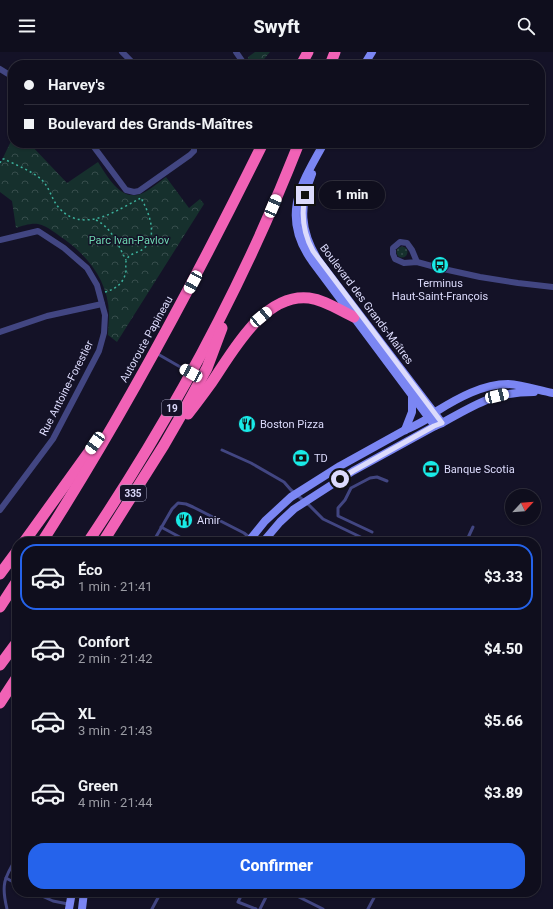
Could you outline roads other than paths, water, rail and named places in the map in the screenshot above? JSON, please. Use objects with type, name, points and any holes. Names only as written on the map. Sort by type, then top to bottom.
[{"type":"highway","name":"Autoroute Papineau","points":[[45,537],[72,495],[154,352],[207,254],[260,148]]},
{"type":"highway","name":"19","points":[[91,537],[139,462],[191,373],[245,268],[297,148]]},
{"type":"highway","name":"335","points":[[106,537],[164,445],[206,368],[245,268]]},
{"type":"highway","points":[[164,445],[207,390],[249,330],[269,310],[285,302],[308,298],[324,302],[354,317]]},
{"type":"highway","points":[[28,537],[66,485],[139,379]]},
{"type":"highway","points":[[0,574],[12,558]]},
{"type":"highway","points":[[0,607],[12,589]]},
{"type":"highway","points":[[0,665],[12,649]]},
{"type":"highway","points":[[0,702],[12,684]]},
{"type":"street","points":[[122,52],[130,60]]},
{"type":"street","points":[[95,148],[126,190],[134,192],[139,191],[190,156],[194,151],[194,148]]},
{"type":"street","name":"Boulevard des Grands-Maîtres","points":[[321,148],[298,194],[296,205],[296,224],[301,242],[306,253],[412,395],[432,415]]},
{"type":"street","name":"Boulevard des Grands-Maîtres","points":[[322,148],[308,184],[304,201],[304,222],[308,241],[318,260],[438,424]]},
{"type":"street","name":"Rue Antoine-Forestier","points":[[0,240],[38,231],[64,248],[87,268],[97,285],[105,315],[104,333],[99,352],[53,439],[0,510]]},
{"type":"street","points":[[417,262],[480,277],[553,287]]},
{"type":"street","points":[[0,332],[47,316],[102,304]]},
{"type":"street","points":[[252,537],[265,521],[296,494],[340,466],[481,389],[493,386],[513,385],[552,393]]},
{"type":"street","points":[[267,537],[294,508],[353,471],[483,401],[497,396],[519,392],[552,393]]},
{"type":"street","points":[[405,430],[412,412],[412,395]]},
{"type":"street","points":[[70,907],[71,897]]},
{"type":"street","points":[[82,909],[83,897]]},
{"type":"lane","points":[[154,352],[191,373]]},
{"type":"lane","points":[[222,450],[251,463],[284,482],[323,519],[361,537]]},
{"type":"lane","points":[[372,532],[338,516],[338,508],[345,500],[351,488],[370,478],[377,477],[387,481]]},
{"type":"lane","points":[[156,537],[174,505],[182,503],[194,507],[244,533],[247,537]]},
{"type":"lane","points":[[161,527],[180,537]]},
{"type":"lane","points":[[468,537],[473,527]]},
{"type":"lane","points":[[7,909],[3,892],[6,878],[12,867]]},
{"type":"lane","points":[[6,878],[12,881]]},
{"type":"lane","points":[[44,897],[70,907]]},
{"type":"lane","points":[[152,909],[158,897]]},
{"type":"lane","points":[[240,897],[238,902],[256,909]]},
{"type":"lane","points":[[260,909],[266,897]]},
{"type":"lane","points":[[299,897],[322,909]]},
{"type":"lane","points":[[368,909],[374,897]]},
{"type":"place","name":"Terminus Haut-Saint-François","points":[[440,265]]},
{"type":"place","name":"Boston Pizza","points":[[247,424]]},
{"type":"place","name":"TD","points":[[301,458]]},
{"type":"place","name":"Banque Scotia","points":[[431,469]]},
{"type":"place","name":"Amir","points":[[184,520]]},
{"type":"park label","name":"Parc Ivan-Pavlov","points":[[129,240]]}]
